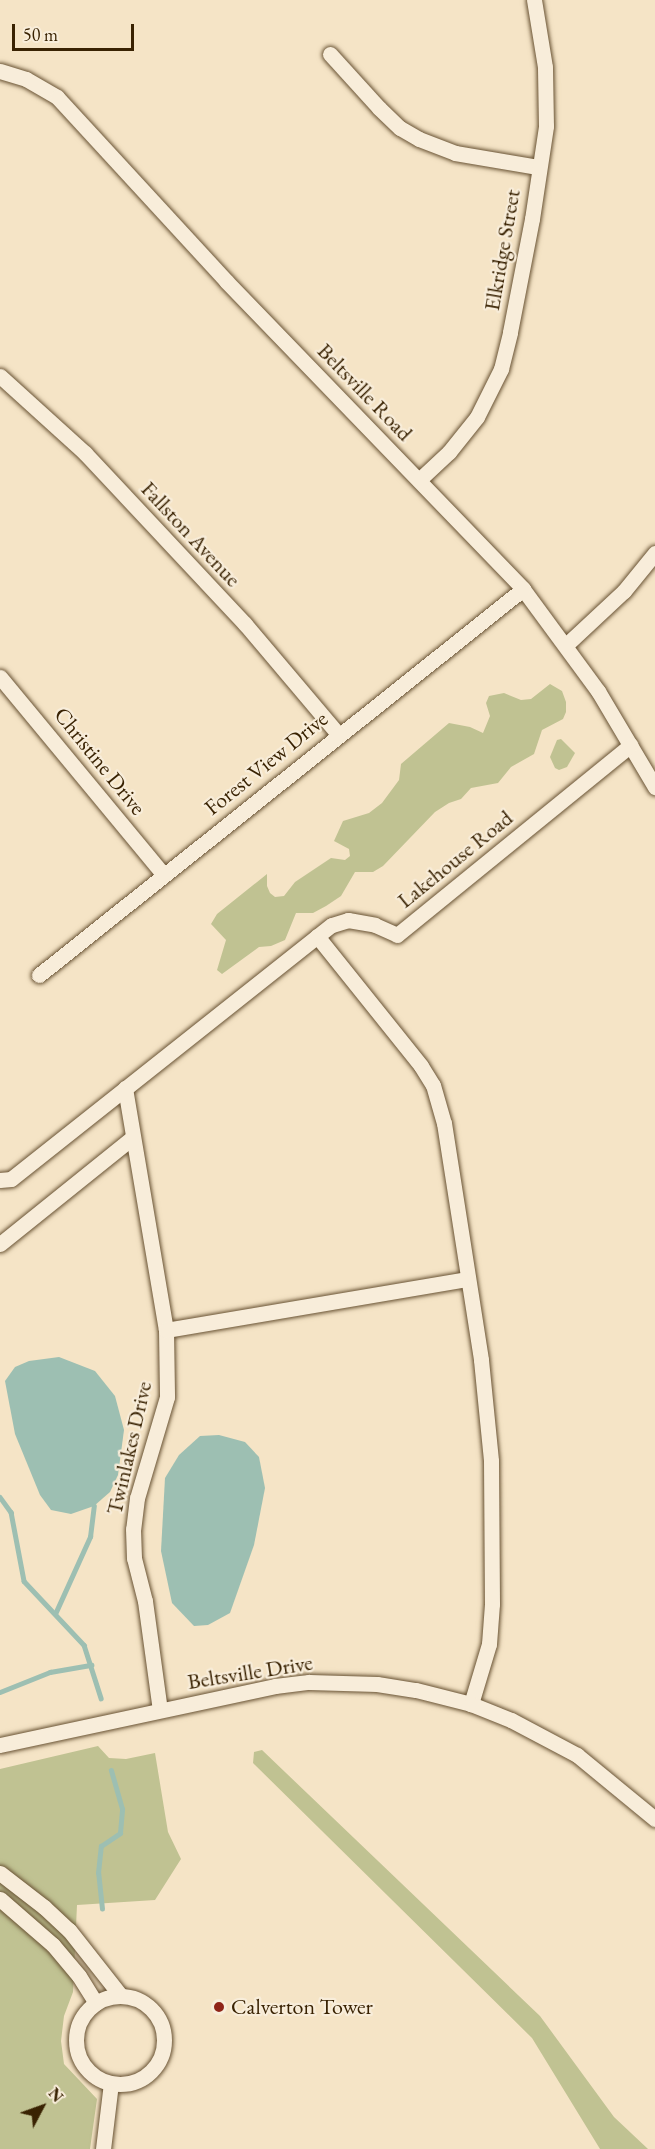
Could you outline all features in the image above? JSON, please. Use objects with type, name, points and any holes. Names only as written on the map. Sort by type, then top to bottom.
[{"type":"street","name":"Elkridge Street","points":[[419,480],[449,452],[477,417],[501,369],[518,296],[546,126],[547,93],[534,0]]},
{"type":"street","points":[[330,54],[379,108],[400,128],[419,139],[455,153],[538,167]]},
{"type":"street","name":"Beltsville Road","points":[[0,71],[26,79],[57,97],[234,290],[523,589],[566,645],[632,745],[655,787]]},
{"type":"street","name":"Fallston Avenue","points":[[0,376],[85,453],[245,624],[338,734]]},
{"type":"street","points":[[566,645],[617,597],[655,553]]},
{"type":"street","name":"Forest View Drive","points":[[39,975],[338,734],[523,589]]},
{"type":"street","name":"Christine Drive","points":[[0,677],[164,875]]},
{"type":"street","name":"Lakehouse Road","points":[[0,1180],[11,1179],[332,925],[348,920],[375,925],[397,934],[632,745]]},
{"type":"street","points":[[317,936],[422,1066],[433,1085],[444,1123],[489,1422],[492,1530],[489,1644],[471,1704]]},
{"type":"street","name":"Twinlakes Drive","points":[[125,1088],[166,1330],[167,1397],[137,1498],[133,1529],[134,1558],[145,1601],[160,1710]]},
{"type":"street","points":[[0,1244],[132,1138]]},
{"type":"street","points":[[166,1330],[468,1279]]},
{"type":"street","name":"Beltsville Drive","points":[[0,1745],[246,1691],[309,1683],[377,1684],[416,1690],[471,1704],[511,1720],[577,1755],[655,1819]]},
{"type":"street","points":[[96,2003],[79,1976],[53,1945],[0,1897],[6,1877],[69,1930],[121,1996]]},
{"type":"street","points":[[121,1996],[132,1997],[154,2012],[163,2031],[163,2052],[154,2069],[132,2083],[111,2084],[89,2071],[77,2052],[77,2029],[81,2019],[96,2003],[121,1996]]},
{"type":"street","points":[[103,2149],[111,2084]]},
{"type":"green space","points":[[550,684],[562,691],[566,702],[566,712],[563,719],[542,730],[534,754],[511,767],[498,783],[471,788],[461,799],[435,812],[383,866],[373,872],[355,872],[341,896],[313,913],[296,913],[285,940],[271,946],[259,947],[222,974],[217,970],[226,940],[211,924],[217,914],[267,874],[267,886],[270,893],[275,897],[284,896],[295,882],[331,858],[345,860],[350,856],[349,849],[334,841],[343,821],[369,813],[382,803],[399,780],[401,764],[449,723],[470,727],[483,733],[490,716],[486,703],[489,696],[504,693],[521,700],[531,699]]},
{"type":"green space","points":[[561,739],[575,753],[567,767],[559,770],[555,768],[550,757],[557,740]]},
{"type":"green space","points":[[98,1746],[109,1758],[126,1759],[155,1753],[168,1832],[181,1859],[155,1900],[77,1905],[73,1992],[64,2016],[61,2041],[64,2064],[97,2099],[90,2149],[0,2149],[0,1769]]},
{"type":"green space","points":[[262,1750],[540,2016],[614,2117],[648,2149],[600,2149],[532,2038],[253,1763],[254,1752]]},
{"type":"shaded area","points":[[59,1357],[95,1371],[115,1396],[124,1430],[118,1475],[110,1492],[94,1506],[71,1514],[51,1510],[40,1495],[15,1434],[5,1381],[15,1367],[29,1361]]},
{"type":"shaded area","points":[[219,1435],[245,1442],[259,1457],[265,1488],[254,1545],[230,1613],[208,1625],[194,1626],[172,1603],[161,1551],[165,1478],[179,1455],[200,1436]]},
{"type":"waterway","points":[[0,1497],[11,1512],[24,1581],[84,1645],[101,1698]]},
{"type":"waterway","points":[[55,1614],[90,1537],[94,1506]]},
{"type":"waterway","points":[[0,1692],[50,1672],[91,1665]]},
{"type":"waterway","points":[[102,1909],[98,1873],[101,1846],[120,1833],[122,1809],[111,1771]]},
{"type":"place","name":"Calverton Tower","points":[[219,2007]]}]
